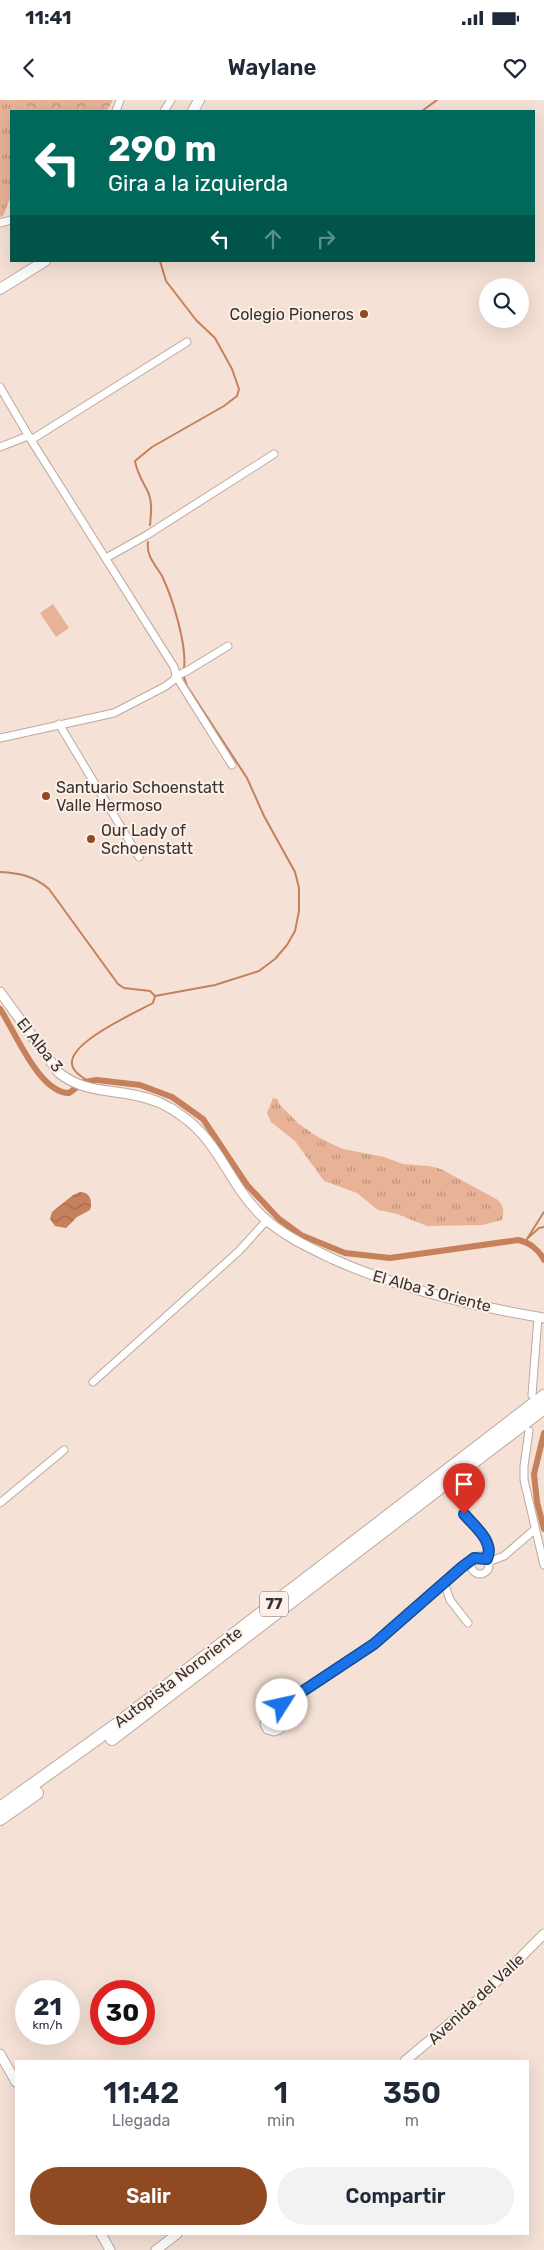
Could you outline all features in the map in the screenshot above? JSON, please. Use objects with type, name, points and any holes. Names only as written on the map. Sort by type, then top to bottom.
[{"type":"highway","name":"Autopista Nororiente","points":[[0,1808],[116,1725],[538,1396]]},
{"type":"highway","name":"Autopista Nororiente","points":[[0,1819],[128,1727],[544,1408]]},
{"type":"main road","points":[[0,289],[43,262]]},
{"type":"street","points":[[0,447],[30,438],[187,342]]},
{"type":"street","points":[[0,387],[174,667],[176,676],[232,765]]},
{"type":"street","points":[[106,558],[147,535],[274,454]]},
{"type":"street","points":[[0,738],[122,710],[228,646]]},
{"type":"street","points":[[58,724],[139,857]]},
{"type":"street","name":"El Alba 3","points":[[2,997],[59,1073],[70,1081],[88,1089]]},
{"type":"street","name":"El Alba 3 Oriente","points":[[88,1089],[142,1096],[168,1106],[184,1117],[206,1137],[238,1188],[267,1220],[303,1244],[375,1277],[440,1296],[542,1318]]},
{"type":"street","points":[[93,1382],[239,1251],[267,1220]]},
{"type":"street","points":[[538,1396],[542,1318]]},
{"type":"street","points":[[529,1431],[523,1474],[534,1530],[544,1564]]},
{"type":"street","points":[[0,1503],[64,1450]]},
{"type":"street","points":[[464,1514],[488,1544],[490,1553],[488,1560],[489,1568],[481,1574],[473,1571],[470,1562]]},
{"type":"street","points":[[274,1712],[291,1698],[349,1663],[374,1644],[444,1582],[470,1562],[478,1557],[488,1560],[504,1556],[534,1530]]},
{"type":"street","points":[[444,1582],[450,1600],[468,1623]]},
{"type":"street","name":"Avenida del Valle","points":[[406,2060],[480,1998],[544,1934]]},
{"type":"street","points":[[0,2054],[15,2080]]},
{"type":"street","points":[[102,2235],[110,2250]]},
{"type":"street","points":[[156,2250],[176,2235]]},
{"type":"green space","points":[[0,100],[13,100],[33,110],[10,110],[10,198],[3,216],[0,217]]},
{"type":"green space","points":[[13,100],[113,100],[108,110],[33,110]]},
{"type":"green space","points":[[53,604],[69,628],[56,637],[40,613]]},
{"type":"green space","points":[[273,1098],[277,1099],[280,1105],[298,1123],[316,1136],[343,1149],[384,1157],[403,1164],[441,1169],[498,1200],[503,1209],[502,1220],[482,1225],[427,1226],[397,1214],[378,1210],[357,1193],[324,1181],[295,1141],[271,1122],[267,1113]]},
{"type":"water","points":[[80,1192],[88,1195],[90,1198],[90,1210],[77,1217],[66,1228],[55,1226],[50,1219],[52,1212],[73,1195]]},
{"type":"waterway","points":[[423,110],[437,100]]},
{"type":"waterway","points":[[150,525],[150,499],[138,473],[135,461],[152,447],[224,406],[237,396],[239,389],[232,369],[215,338],[196,320],[166,281],[160,262]]},
{"type":"waterway","points":[[148,542],[148,552],[162,576],[175,609],[183,648],[184,669]]},
{"type":"waterway","points":[[88,1081],[76,1072],[72,1064],[74,1055],[92,1038],[153,1003],[155,996],[215,985],[259,971],[275,959],[287,945],[295,931],[299,911],[299,888],[295,872],[264,816],[247,778],[187,686],[183,674]]},
{"type":"waterway","points":[[0,872],[26,876],[38,881],[49,889],[118,984],[124,988],[150,991],[155,996]]},
{"type":"waterway","points":[[0,1009],[38,1072],[58,1090],[69,1093],[84,1082],[97,1080],[140,1085],[172,1097],[203,1119],[247,1185],[279,1219],[301,1235],[345,1253],[390,1258],[518,1240],[533,1247],[544,1260]]},
{"type":"waterway","points":[[525,1242],[544,1212]]},
{"type":"waterway","points":[[528,1238],[539,1228],[544,1227]]},
{"type":"waterway","points":[[544,1433],[534,1474],[537,1502],[544,1529]]},
{"type":"place","name":"Colegio Pioneros","points":[[364,314]]},
{"type":"place","name":"Santuario Schoenstatt Valle Hermoso","points":[[46,796]]},
{"type":"place","name":"Our Lady of Schoenstatt","points":[[91,839]]},
{"type":"route","points":[[282,1705],[349,1663],[374,1644],[434,1590],[474,1558],[484,1557],[487,1559],[490,1553],[488,1544],[464,1514]]}]
